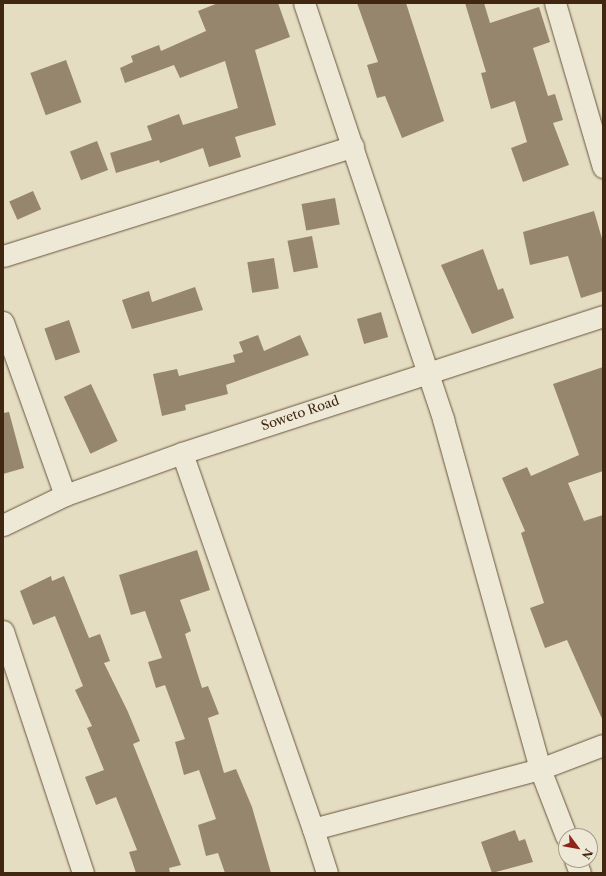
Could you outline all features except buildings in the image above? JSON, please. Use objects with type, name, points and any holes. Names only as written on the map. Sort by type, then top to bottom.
[{"type":"street","points":[[304,3],[353,146],[461,476],[540,769],[563,828]]},
{"type":"street","points":[[555,3],[603,167]]},
{"type":"street","points":[[3,256],[353,146]]},
{"type":"street","name":"Soweto Road","points":[[3,525],[65,495],[182,453],[426,371],[603,316]]},
{"type":"street","points":[[3,322],[65,495]]},
{"type":"street","points":[[182,453],[327,873]]},
{"type":"street","points":[[3,631],[83,873]]},
{"type":"street","points":[[313,829],[540,769],[603,745]]}]
